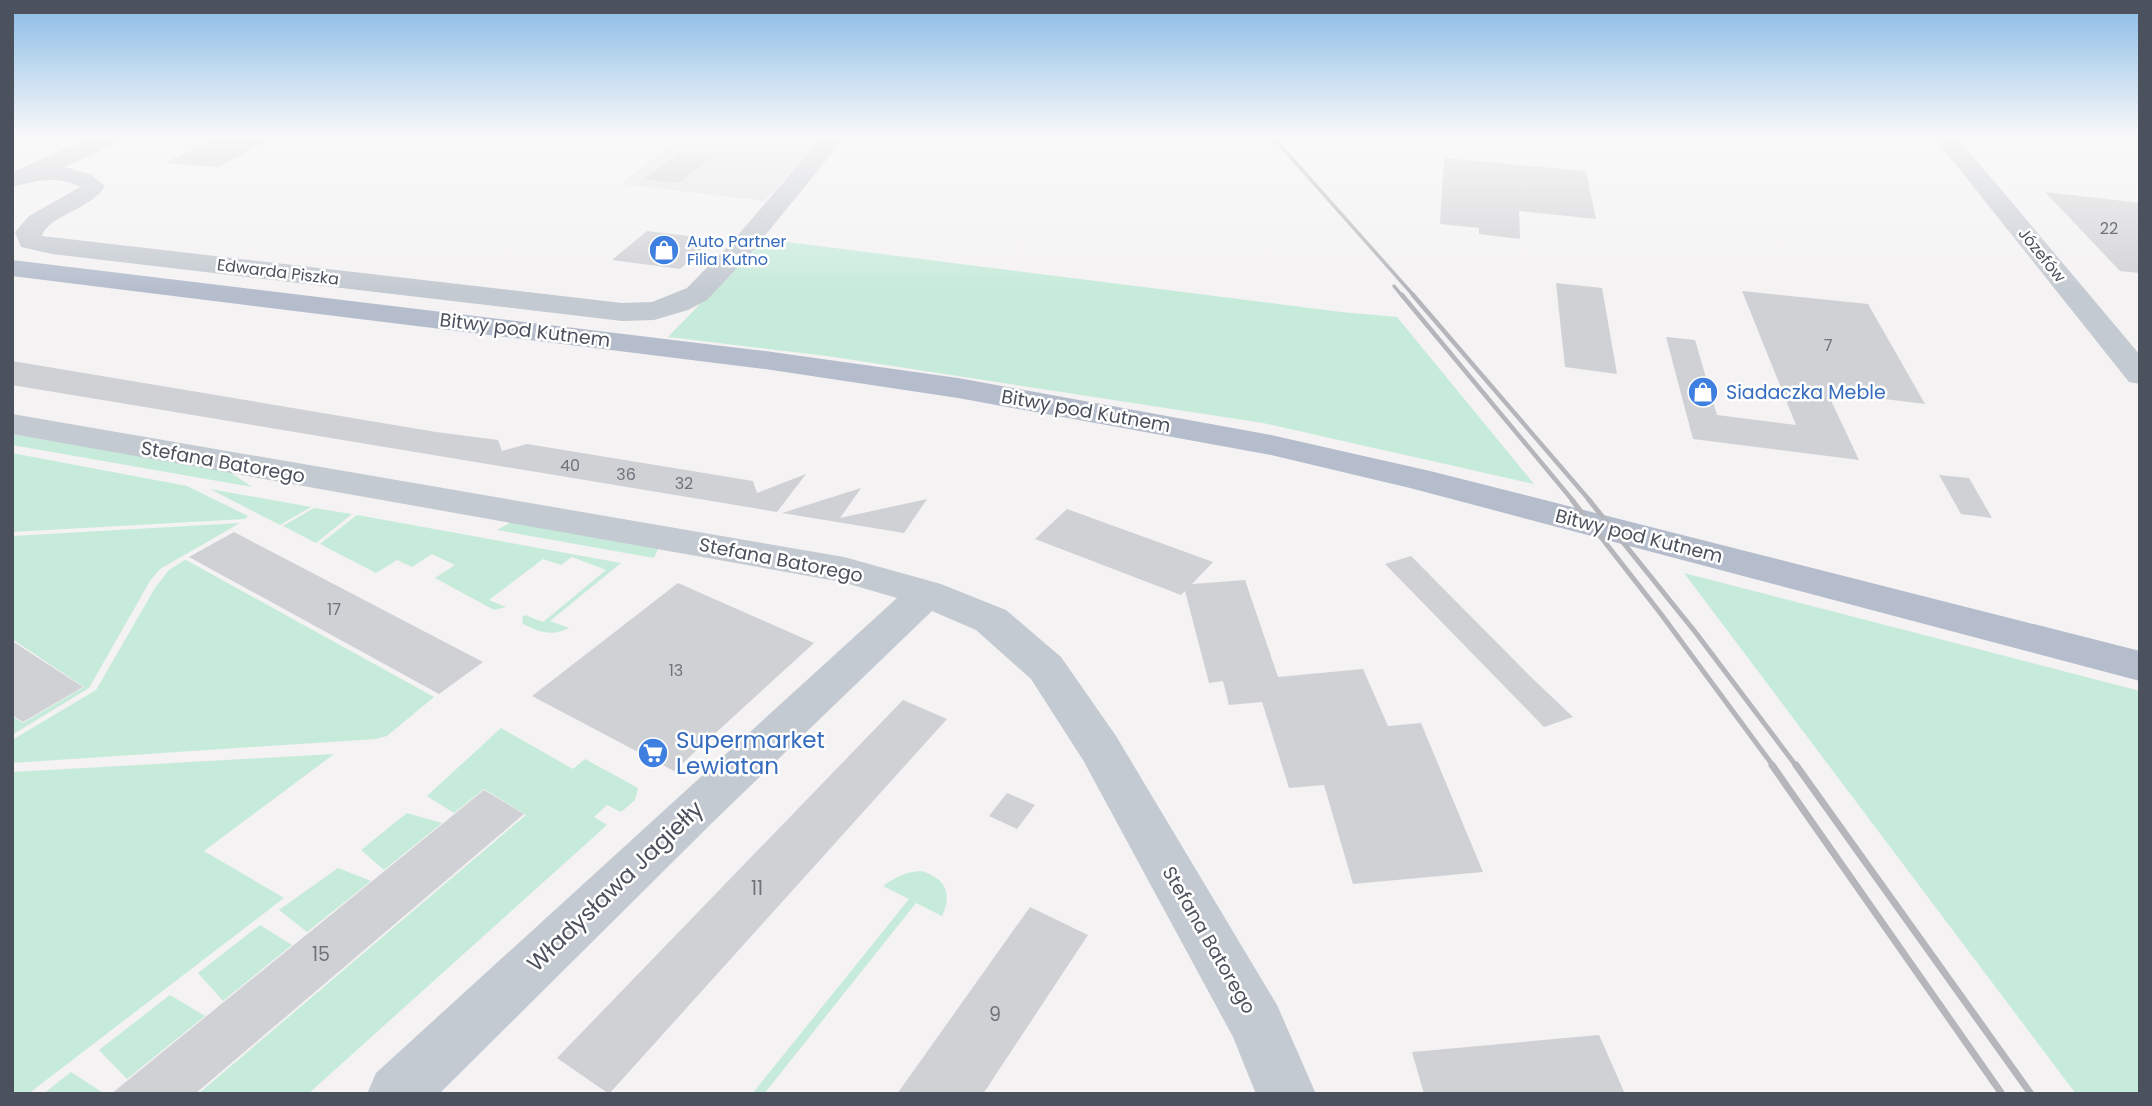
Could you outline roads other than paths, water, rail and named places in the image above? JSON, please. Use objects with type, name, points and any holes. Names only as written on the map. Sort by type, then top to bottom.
[{"type":"main road","name":"Bitwy pod Kutnem","points":[[12,268],[847,370],[1125,418],[1271,446],[1418,479],[2140,666]]},
{"type":"street","name":"Edwarda Piszka","points":[[92,188],[89,193],[38,221],[28,232],[30,241],[52,246],[621,312],[654,311],[678,304],[697,294],[741,248],[792,188]]},
{"type":"street","name":"Józefów","points":[[1986,188],[2140,375]]},
{"type":"street","name":"Stefana Batorego","points":[[12,425],[844,570],[927,593],[991,621],[1046,668],[1100,748],[1257,1024],[1286,1094]]},
{"type":"street","name":"Władysława Jagiełły","points":[[397,1094],[709,796],[927,593]]},
{"type":"railway","points":[[1318,188],[1415,297]]},
{"type":"railway","points":[[1394,286],[1403,297]]},
{"type":"railway","points":[[1402,295],[1574,502]]},
{"type":"railway","points":[[1413,295],[1591,502]]},
{"type":"railway","points":[[1572,500],[1661,614],[1774,767]]},
{"type":"railway","points":[[1589,500],[1696,633],[1797,767]]},
{"type":"railway","points":[[1772,765],[2002,1094]]},
{"type":"railway","points":[[1796,765],[2031,1094]]},
{"type":"place","name":"Auto Partner Filia Kutno","points":[[664,250]]},
{"type":"place","name":"Siadaczka Meble","points":[[1703,392]]},
{"type":"place","name":"Supermarket Lewiatan","points":[[653,753]]}]
